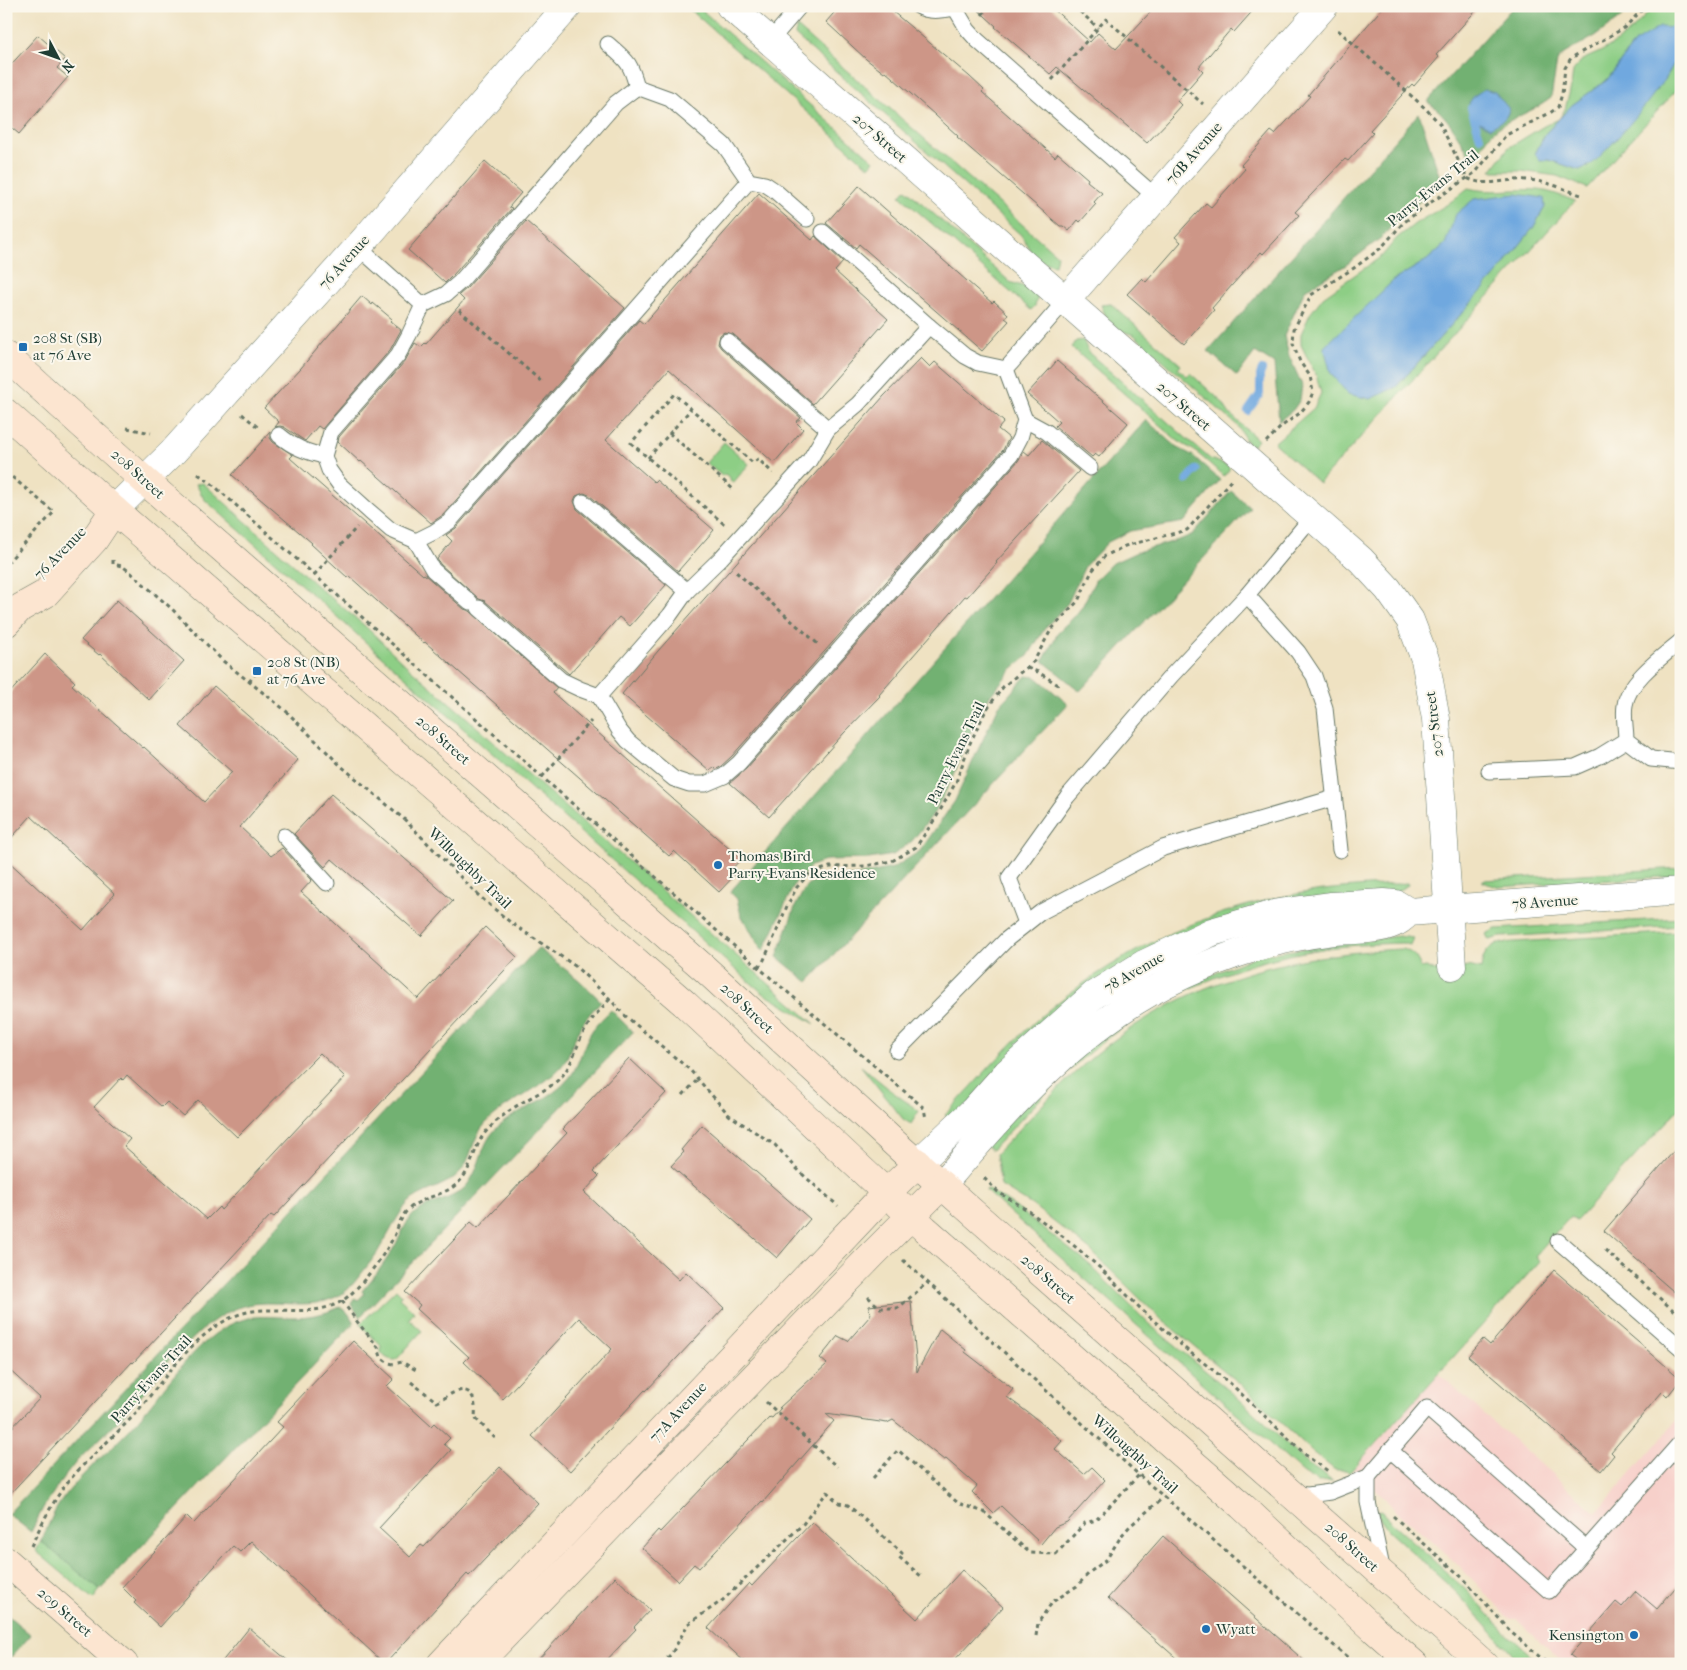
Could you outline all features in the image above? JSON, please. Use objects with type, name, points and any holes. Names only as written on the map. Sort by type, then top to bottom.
[{"type":"main road","name":"208 Street","points":[[6,356],[144,481],[705,969],[942,1185],[1484,1664]]},
{"type":"main road","points":[[6,413],[114,510],[684,1003],[911,1216],[1242,1506],[1414,1664]]},
{"type":"main road","name":"76 Avenue","points":[[13,616],[46,594],[94,540],[114,510]]},
{"type":"main road","name":"77A Avenue","points":[[441,1664],[886,1193],[918,1163]]},
{"type":"main road","name":"77A Avenue","points":[[477,1664],[942,1185]]},
{"type":"main road","name":"209 Street","points":[[18,1555],[124,1664]]},
{"type":"street","name":"76 Avenue","points":[[114,510],[173,452],[358,247],[568,6]]},
{"type":"street","name":"207 Street","points":[[730,6],[1361,560],[1388,589],[1410,620],[1425,659],[1436,719],[1452,966]]},
{"type":"street","name":"76B Avenue","points":[[1064,301],[1156,196],[1329,16]]},
{"type":"street","name":"78 Avenue","points":[[942,1185],[997,1122],[1054,1064],[1119,1011],[1150,992],[1203,966],[1258,947],[1316,933],[1395,923],[1409,912],[1681,891]]},
{"type":"street","name":"78 Avenue","points":[[918,1163],[972,1111],[1007,1073],[1094,995],[1144,964],[1212,932],[1278,913],[1330,906],[1384,903],[1396,904],[1409,912]]},
{"type":"lane","points":[[770,41],[800,6]]},
{"type":"lane","points":[[918,6],[922,9],[937,10],[955,7],[968,30],[977,40],[1156,196]]},
{"type":"lane","points":[[608,44],[632,67],[637,86]]},
{"type":"lane","points":[[637,86],[616,103],[460,282],[446,294],[423,305],[398,355],[331,432],[324,456],[329,470],[339,484],[391,530],[416,541],[434,570],[560,680],[602,701],[619,730],[628,740],[674,779],[689,784],[705,784],[724,776],[739,763],[1011,455],[1020,438],[1025,420],[1006,369]]},
{"type":"lane","points":[[637,86],[670,98],[724,145],[749,180],[764,184],[774,190],[807,219]]},
{"type":"lane","points":[[416,541],[449,522],[749,180]]},
{"type":"lane","points":[[822,232],[965,356],[978,364],[1006,369]]},
{"type":"lane","points":[[358,247],[423,305]]},
{"type":"lane","points":[[1006,369],[1064,301]]},
{"type":"lane","points":[[602,701],[670,615],[687,590],[721,558],[809,460],[828,429],[858,404],[929,326]]},
{"type":"lane","points":[[727,341],[828,429]]},
{"type":"lane","points":[[1025,420],[1047,432],[1090,468]]},
{"type":"lane","points":[[279,435],[290,445],[306,452],[324,456]]},
{"type":"lane","points":[[583,502],[687,590]]},
{"type":"lane","points":[[1026,923],[1009,878],[1067,797],[1170,676],[1247,595],[1312,517]]},
{"type":"lane","points":[[1247,595],[1298,652],[1314,676],[1325,708],[1340,850]]},
{"type":"lane","points":[[1626,740],[1625,704],[1636,682],[1657,660],[1681,641]]},
{"type":"lane","points":[[1626,740],[1651,759],[1681,762]]},
{"type":"lane","points":[[1489,771],[1575,767],[1600,756],[1626,740]]},
{"type":"lane","points":[[897,1051],[1007,939],[1041,912],[1163,848],[1334,798]]},
{"type":"lane","points":[[284,836],[327,883]]},
{"type":"lane","points":[[1558,1241],[1681,1348]]},
{"type":"lane","points":[[1293,1494],[1308,1495],[1330,1492],[1368,1477],[1427,1408],[1586,1548]]},
{"type":"lane","points":[[1390,1450],[1549,1591],[1681,1442]]},
{"type":"lane","points":[[1368,1477],[1368,1502],[1383,1576]]},
{"type":"path","points":[[1074,6],[1098,28]]},
{"type":"path","name":"Parry-Evans Trail","points":[[1261,447],[1282,426],[1300,413],[1309,402],[1313,392],[1310,376],[1300,362],[1293,343],[1294,329],[1311,295],[1354,268],[1381,248],[1411,217],[1476,172],[1506,135],[1558,107],[1562,94],[1565,68],[1571,58],[1624,28],[1646,6]]},
{"type":"path","points":[[1329,16],[1440,124],[1467,178],[1475,182],[1528,180],[1544,182],[1584,196]]},
{"type":"path","points":[[1040,94],[1106,19],[1208,108]]},
{"type":"path","points":[[458,310],[558,397]]},
{"type":"path","points":[[739,538],[631,443],[674,394],[753,464],[758,459],[787,485]]},
{"type":"path","points":[[648,458],[691,409]]},
{"type":"path","points":[[669,433],[734,490]]},
{"type":"path","points":[[6,472],[54,512],[6,564]]},
{"type":"path","points":[[198,474],[211,482],[758,967],[924,1108],[927,1125]]},
{"type":"path","name":"Parry-Evans Trail","points":[[758,967],[763,962],[770,948],[797,887],[810,873],[830,867],[865,866],[892,861],[916,847],[938,816],[956,782],[970,743],[986,710],[1003,687],[1034,662],[1051,630],[1078,601],[1092,571],[1105,556],[1125,546],[1187,530],[1233,478]]},
{"type":"path","points":[[314,575],[370,512]]},
{"type":"path","name":"Willoughby Trail","points":[[113,557],[113,564],[122,566],[129,571],[172,609],[223,661],[285,710],[340,765],[405,820],[478,895],[510,922],[575,966],[622,1013],[690,1070],[729,1115],[775,1145],[801,1173],[842,1210]]},
{"type":"path","points":[[721,558],[832,657]]},
{"type":"path","points":[[1026,667],[1060,686]]},
{"type":"path","points":[[249,682],[257,671]]},
{"type":"path","points":[[542,777],[602,701]]},
{"type":"path","name":"Parry-Evans Trail","points":[[18,1555],[67,1484],[134,1415],[180,1359],[209,1332],[224,1321],[247,1311],[324,1308],[342,1301],[358,1286],[380,1258],[392,1239],[400,1221],[412,1207],[421,1201],[448,1190],[458,1182],[472,1163],[482,1136],[492,1125],[504,1114],[550,1086],[561,1077],[567,1069],[584,1031],[610,999]]},
{"type":"path","points":[[683,1095],[698,1079]]},
{"type":"path","points":[[980,1174],[998,1192],[1026,1209],[1085,1255],[1187,1350],[1230,1384],[1308,1457],[1331,1473]]},
{"type":"path","points":[[1605,1250],[1681,1317]]},
{"type":"path","name":"Willoughby Trail","points":[[902,1260],[1139,1475],[1355,1664]]},
{"type":"path","points":[[862,1292],[880,1308],[898,1308],[928,1282]]},
{"type":"path","points":[[342,1301],[378,1347],[380,1357],[383,1360],[394,1364],[402,1362],[418,1371]]},
{"type":"path","points":[[411,1382],[437,1402],[454,1392],[465,1391],[472,1395],[476,1404],[475,1418],[495,1438]]},
{"type":"path","points":[[760,1397],[837,1468]]},
{"type":"path","points":[[872,1478],[898,1450],[958,1503],[984,1512],[1030,1553],[1056,1554],[1085,1523],[1096,1520],[1139,1475]]},
{"type":"path","points":[[662,1664],[672,1653],[688,1624],[723,1600],[803,1524],[827,1492],[839,1503],[848,1505],[902,1553],[899,1557],[922,1577]]},
{"type":"path","points":[[1036,1636],[1038,1623],[1054,1601],[1077,1586],[1090,1572],[1106,1560],[1122,1535],[1138,1518],[1154,1507],[1165,1496]]},
{"type":"path","points":[[1388,1512],[1464,1579],[1512,1633],[1548,1664]]},
{"type":"shaded area","points":[[1439,1374],[1596,1513],[1681,1416],[1681,1664],[1564,1664],[1517,1620],[1510,1620],[1479,1586],[1437,1545],[1394,1509],[1382,1495],[1353,1470]]},
{"type":"green space","points":[[686,6],[697,6],[874,161],[869,167]]},
{"type":"green space","points":[[1514,6],[1633,6],[1623,16],[1597,35],[1562,55],[1557,61],[1551,98],[1499,127],[1485,142],[1473,162],[1448,121],[1435,107],[1427,102]]},
{"type":"green space","points":[[1654,6],[1681,6],[1681,35],[1675,28],[1634,43],[1607,80],[1572,105],[1559,119],[1565,109],[1573,71],[1582,60],[1615,43],[1633,29]]},
{"type":"green space","points":[[797,27],[1057,255],[1055,265],[1048,264],[1034,255],[1021,235],[795,35]]},
{"type":"green space","points":[[1681,47],[1681,85],[1587,188],[1557,176],[1521,171],[1491,171],[1508,148],[1559,119],[1545,134],[1535,154],[1540,160],[1549,160],[1579,170],[1591,165],[1619,136],[1669,73]]},
{"type":"green space","points":[[1419,113],[1441,181],[1429,194],[1401,216],[1382,237],[1346,265],[1305,290],[1284,336],[1289,356],[1302,385],[1300,400],[1293,410],[1279,421],[1274,364],[1255,352],[1237,376],[1208,351]]},
{"type":"green space","points":[[1468,188],[1485,191],[1538,190],[1575,201],[1319,483],[1274,443],[1314,408],[1321,393],[1316,375],[1301,345],[1301,334],[1310,314],[1323,297],[1382,256],[1397,238],[1416,223],[1448,204]],"holes":[[[1545,207],[1533,228],[1496,275],[1396,387],[1373,302],[1394,280],[1427,260],[1445,244]]]},
{"type":"green space","points":[[906,189],[1010,282],[1031,289],[1038,296],[1035,306],[1031,310],[900,196]]},
{"type":"green space","points":[[1111,304],[1181,365],[1178,369],[1187,376],[1190,373],[1222,402],[1229,413],[1258,440],[1254,445],[1249,446],[1238,426],[1134,335],[1119,330],[1107,319],[1101,305]]},
{"type":"green space","points":[[1083,340],[1089,353],[1210,459],[1229,466],[1229,470],[1224,476],[1195,451],[1178,441],[1071,347],[1076,341]]},
{"type":"green space","points":[[1146,420],[1178,448],[1192,455],[1220,480],[1184,522],[1130,531],[1108,542],[1085,566],[1068,603],[1045,628],[1028,656],[1012,669],[989,697],[967,739],[954,775],[934,813],[912,841],[893,855],[869,859],[826,860],[811,866],[795,883],[764,950],[760,947],[741,915],[737,899],[730,892]]},
{"type":"green space","points":[[724,442],[749,464],[733,483],[725,474],[722,476],[706,463]]},
{"type":"green space","points":[[203,483],[536,781],[815,1024],[763,993],[745,978],[204,499],[196,484]]},
{"type":"green space","points":[[1231,491],[1250,508],[1080,691],[1043,661],[1059,631],[1082,607],[1096,579],[1111,564],[1137,552],[1193,534]]},
{"type":"green space","points":[[1026,676],[1036,677],[1068,704],[808,982],[777,957],[795,907],[806,886],[820,877],[860,875],[893,868],[920,851],[955,801],[999,706]]},
{"type":"green space","points":[[1681,868],[1681,875],[1678,876],[1497,887],[1483,882],[1483,880]]},
{"type":"green space","points":[[1407,883],[1408,885],[1395,892],[1198,930],[950,1119],[945,1115],[1010,1045],[1052,1007],[1110,966],[1141,948],[1206,919],[1274,899],[1321,890]]},
{"type":"green space","points":[[1681,918],[1681,926],[1501,937],[1489,940],[1486,934],[1496,929]]},
{"type":"green space","points":[[1681,932],[1681,1106],[1576,1221],[1570,1217],[1535,1257],[1540,1261],[1349,1473],[1346,1470],[1335,1470],[1311,1451],[1237,1381],[1162,1320],[1089,1249],[1032,1205],[1001,1186],[996,1154],[1069,1078],[1095,1055],[1130,1029],[1165,1008],[1202,990],[1278,965],[1318,957],[1402,949],[1414,956],[1421,968],[1426,967],[1435,971],[1468,966],[1481,969],[1486,953],[1491,947],[1499,943]]},
{"type":"green space","points":[[1398,936],[1413,938],[1410,945],[1402,943],[1348,946],[1284,956],[1253,964],[1193,987],[1164,1002],[1110,1036],[1072,1067],[992,1150],[986,1145],[1051,1077],[1144,1004],[1258,955]]},
{"type":"green space","points":[[538,948],[579,980],[601,1001],[582,1025],[566,1060],[560,1068],[552,1076],[493,1116],[485,1124],[477,1135],[468,1160],[461,1171],[449,1181],[418,1196],[407,1204],[374,1257],[346,1291],[331,1299],[308,1304],[259,1303],[247,1305],[236,1308],[216,1319],[175,1357],[172,1356],[165,1364],[167,1366],[118,1421],[76,1462],[43,1508],[31,1532],[8,1514]]},
{"type":"green space","points":[[611,1010],[633,1032],[360,1317],[351,1304],[355,1298],[358,1300],[364,1294],[362,1291],[385,1261],[412,1216],[422,1209],[465,1188],[474,1175],[490,1136],[503,1122],[562,1086],[573,1072],[591,1032]]},
{"type":"green space","points":[[861,1066],[919,1111],[911,1124],[903,1119]]},
{"type":"green space","points":[[987,1189],[1014,1206],[1090,1265],[1149,1324],[1237,1397],[1309,1465],[1333,1481],[1318,1482],[1303,1473],[988,1193]]},
{"type":"green space","points":[[396,1289],[402,1295],[399,1298],[414,1312],[409,1319],[422,1331],[396,1360],[384,1356],[381,1352],[381,1346],[360,1324]]},
{"type":"green space","points":[[340,1307],[348,1313],[354,1323],[100,1590],[41,1541],[56,1510],[69,1490],[122,1438],[192,1354],[206,1341],[221,1330],[244,1319],[311,1316],[329,1312]]},
{"type":"green space","points":[[1377,1510],[1382,1512],[1466,1590],[1505,1632],[1541,1664],[1521,1664],[1457,1593],[1388,1530],[1380,1519]]},
{"type":"green space","points":[[41,1541],[100,1590],[93,1599],[36,1551]]},
{"type":"green space","points":[[6,1614],[31,1635],[11,1657],[6,1659]]},
{"type":"water","points":[[1660,27],[1675,28],[1679,34],[1681,45],[1677,57],[1669,72],[1644,107],[1615,140],[1593,163],[1579,170],[1549,160],[1540,160],[1535,154],[1545,134],[1572,105],[1607,80],[1634,43]]},
{"type":"water","points":[[1484,89],[1495,92],[1509,109],[1504,119],[1490,128],[1478,121],[1469,103],[1474,96]]},
{"type":"water","points":[[1516,194],[1544,198],[1545,207],[1533,228],[1496,275],[1396,387],[1370,399],[1348,394],[1331,374],[1324,347],[1394,280],[1427,260],[1445,244],[1456,214],[1474,199]]},
{"type":"building","points":[[840,6],[886,6],[969,76],[984,90],[982,92],[1055,157],[1058,153],[1088,179],[1087,181],[1102,193],[1094,202],[1096,204],[1069,231],[1060,226],[957,137],[885,71],[884,73],[866,59],[826,22]]},
{"type":"building","points":[[974,6],[1050,6],[1090,42],[1098,33],[1116,49],[1156,6],[1257,6],[1234,32],[1231,29],[1199,67],[1203,71],[1177,101],[1181,105],[1147,143],[1057,67],[1050,74],[995,27]]},
{"type":"building","points":[[1384,6],[1480,6],[1436,55],[1439,57],[1414,86],[1412,84],[1370,130],[1373,133],[1348,161],[1345,159],[1295,212],[1299,215],[1263,254],[1261,252],[1212,308],[1214,310],[1184,344],[1127,294],[1142,278],[1146,282],[1181,242],[1175,237],[1206,203],[1211,207],[1245,169],[1241,165],[1271,131],[1275,134],[1310,96],[1308,95]]},
{"type":"building","points":[[38,35],[65,59],[57,68],[68,77],[19,134],[6,123],[6,70]]},
{"type":"building","points":[[485,161],[521,193],[509,207],[512,208],[445,283],[408,250]]},
{"type":"building","points":[[859,186],[992,303],[994,301],[1008,314],[1005,318],[1009,321],[982,351],[859,244],[856,248],[826,223]]},
{"type":"building","points":[[759,193],[812,240],[815,236],[843,262],[835,271],[888,319],[813,404],[733,334],[724,332],[720,335],[718,344],[721,348],[801,418],[796,422],[803,429],[774,463],[669,369],[606,440],[654,482],[656,480],[714,530],[678,571],[589,495],[584,493],[576,496],[574,501],[577,509],[666,585],[630,626],[619,617],[569,674],[440,564],[437,559],[452,541],[446,535],[456,528],[639,320],[644,324]]},
{"type":"building","points":[[526,221],[625,308],[443,515],[431,523],[338,442],[339,437],[405,361],[415,343],[421,347],[426,344],[464,300],[459,295]]},
{"type":"building","points":[[362,296],[392,319],[390,321],[401,330],[390,350],[322,429],[318,426],[305,441],[284,427],[275,427],[279,422],[264,408],[301,368]]},
{"type":"building","points":[[921,358],[930,367],[935,362],[1004,422],[998,429],[1009,438],[1003,450],[732,756],[719,768],[715,769],[713,767],[710,771],[622,694],[884,396]]},
{"type":"building","points":[[1057,361],[1128,423],[1099,457],[1095,454],[1092,457],[1055,426],[1059,422],[1027,394]]},
{"type":"building","points":[[270,432],[270,438],[273,442],[293,455],[290,458],[423,575],[464,609],[470,611],[557,688],[553,693],[741,859],[730,871],[735,875],[719,892],[674,851],[669,856],[232,475]]},
{"type":"building","points":[[1042,440],[1079,471],[996,562],[967,597],[965,596],[880,696],[844,733],[769,817],[730,783],[746,769],[1018,461],[1024,451],[1029,455]]},
{"type":"building","points":[[117,600],[184,661],[149,700],[100,654],[81,640]]},
{"type":"building","points":[[45,654],[75,682],[72,685],[204,802],[232,772],[180,726],[214,686],[298,760],[240,827],[271,856],[282,848],[312,880],[301,892],[418,999],[485,927],[517,957],[274,1217],[271,1215],[6,1498],[6,1434],[40,1398],[6,1367],[6,859],[83,930],[115,894],[31,816],[6,844],[6,697]],"holes":[[[320,1053],[345,1077],[221,1210],[219,1207],[207,1219],[124,1146],[130,1139],[94,1107],[121,1078],[123,1080],[127,1075],[162,1107],[167,1102],[183,1116],[198,1100],[237,1137]]]},
{"type":"building","points":[[331,794],[453,901],[421,936],[332,859],[325,867],[294,834]]},
{"type":"building","points":[[629,1058],[666,1093],[594,1171],[599,1176],[584,1192],[679,1280],[686,1272],[724,1308],[570,1471],[532,1436],[612,1349],[579,1318],[503,1399],[464,1362],[469,1357],[417,1309],[420,1305],[405,1292],[471,1222],[478,1228],[567,1133],[563,1129]]},
{"type":"building","points":[[702,1125],[810,1219],[777,1258],[671,1166],[684,1152],[681,1150]]},
{"type":"building","points":[[1681,1143],[1681,1298],[1604,1231]]},
{"type":"building","points":[[1554,1270],[1681,1379],[1667,1397],[1662,1392],[1611,1452],[1614,1455],[1601,1471],[1468,1356],[1483,1339],[1490,1345]]},
{"type":"building","points":[[911,1301],[917,1372],[940,1329],[966,1350],[965,1352],[1013,1389],[1007,1397],[1062,1441],[1055,1449],[1084,1474],[1092,1467],[1105,1480],[1067,1522],[1055,1527],[1041,1544],[1001,1506],[993,1513],[972,1492],[977,1486],[946,1459],[944,1460],[893,1420],[887,1423],[826,1414],[834,1421],[763,1502],[699,1568],[694,1564],[678,1581],[642,1548],[658,1530],[660,1532],[770,1417],[772,1418],[781,1408],[779,1408],[827,1364],[820,1358],[838,1336],[848,1341],[870,1316],[869,1306]]},
{"type":"building","points":[[353,1341],[394,1379],[387,1386],[431,1426],[434,1423],[450,1438],[444,1444],[451,1450],[379,1528],[410,1557],[421,1545],[424,1547],[500,1467],[538,1503],[469,1576],[467,1574],[385,1664],[251,1541],[240,1552],[233,1546],[160,1627],[134,1603],[136,1601],[122,1587],[187,1516],[194,1523],[283,1427],[277,1422]]},
{"type":"building","points":[[812,1522],[917,1619],[962,1570],[1003,1607],[951,1664],[747,1664],[708,1628],[749,1583],[752,1586]]},
{"type":"building","name":"Wyatt","points":[[1163,1536],[1308,1664],[1183,1664],[1108,1598]]},
{"type":"building","points":[[615,1577],[650,1610],[634,1627],[636,1629],[603,1664],[534,1664]]},
{"type":"building","name":"Kensington","points":[[1681,1581],[1681,1664],[1581,1664],[1570,1655],[1616,1602],[1622,1607],[1636,1591],[1657,1609]]},
{"type":"building","points":[[249,1628],[292,1664],[220,1664]]},
{"type":"waterway","points":[[1668,35],[1681,22]]},
{"type":"waterway","points":[[1471,108],[1480,137]]},
{"type":"waterway","points":[[1248,411],[1260,394],[1260,375],[1262,370]]},
{"type":"waterway","points":[[1187,480],[1196,470]]},
{"type":"place","name":"208 St (SB) at 76 Ave","points":[[23,347]]},
{"type":"place","name":"208 St (NB) at 76 Ave","points":[[257,671]]},
{"type":"place","name":"Thomas Bird Parry-Evans Residence","points":[[718,865]]},
{"type":"place","name":"Wyatt","points":[[1206,1629]]},
{"type":"place","name":"Kensington","points":[[1634,1635]]}]
